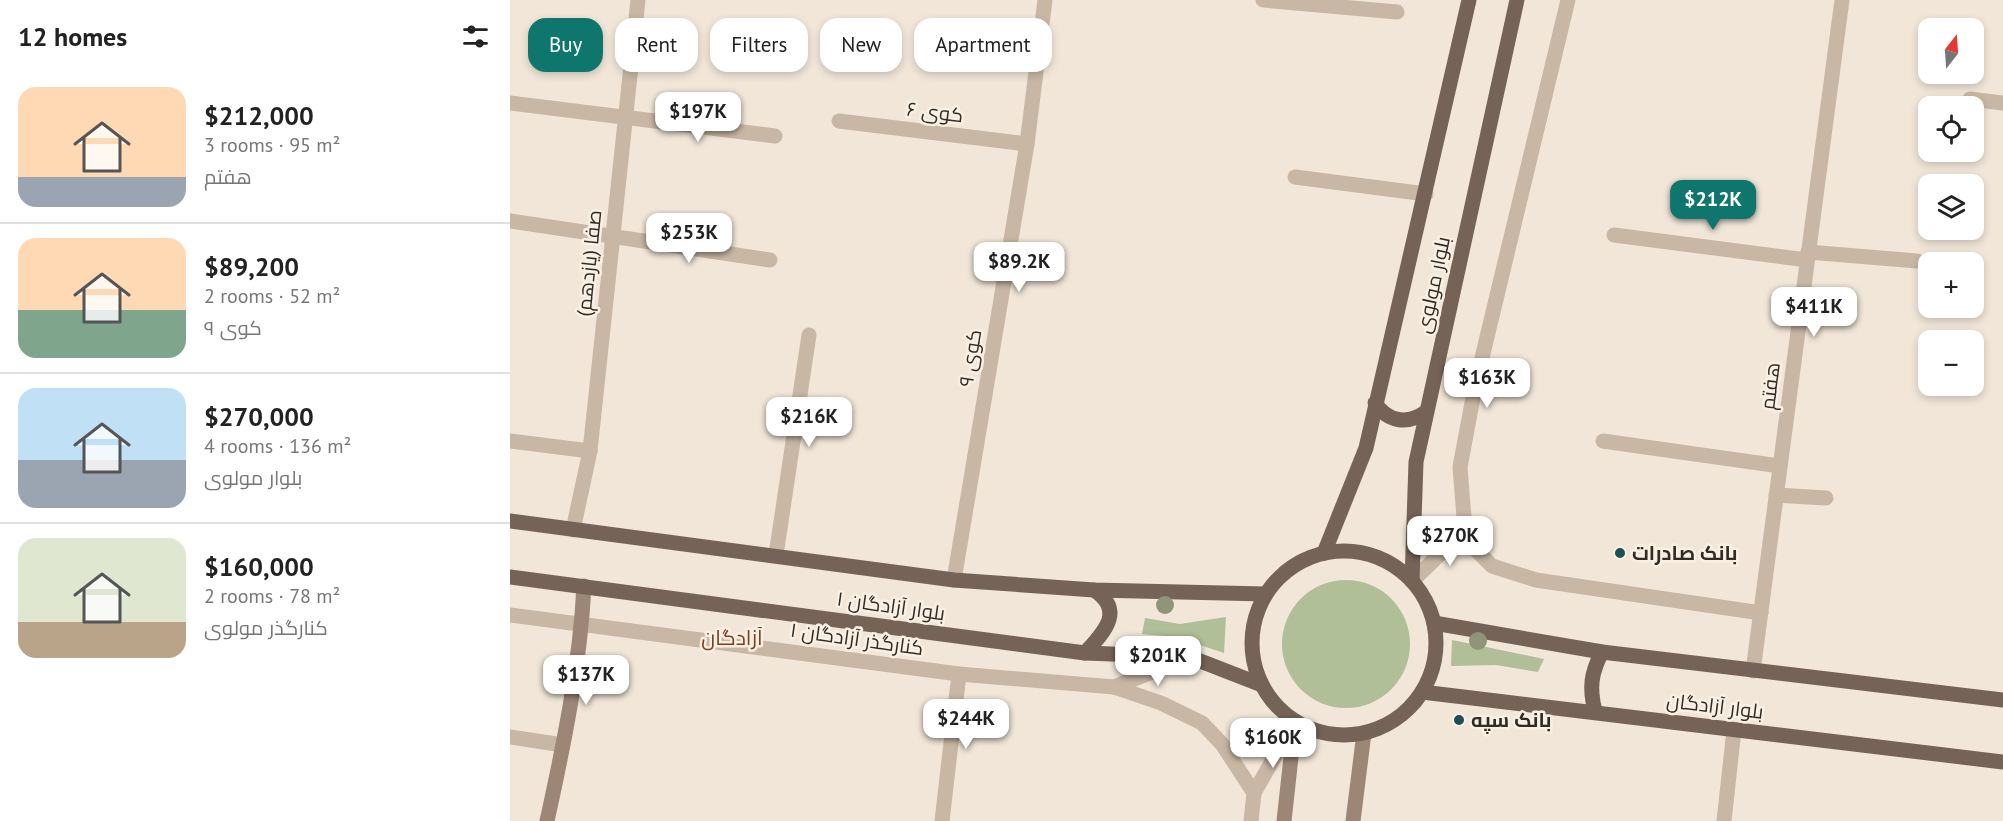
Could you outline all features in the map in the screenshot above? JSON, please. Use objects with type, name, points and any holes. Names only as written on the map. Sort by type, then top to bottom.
[{"type":"main road","name":"بلوار مولوی","points":[[1324,553],[1366,448],[1469,0]]},
{"type":"main road","name":"بلوار مولوی","points":[[1412,581],[1416,462],[1516,0]]},
{"type":"main road","points":[[1375,403],[1385,414],[1399,420],[1418,418],[1426,412]]},
{"type":"main road","name":"بلوار آزادگان ۱","points":[[510,521],[954,580],[1094,590],[1266,594]]},
{"type":"main road","points":[[1324,553],[1363,553],[1398,568],[1412,581],[1426,601],[1434,623],[1436,647],[1432,670],[1422,692],[1407,711],[1387,724],[1364,733],[1340,735],[1316,731],[1295,721],[1276,705],[1262,685],[1254,663],[1252,639],[1256,615],[1266,594],[1288,570],[1301,561],[1324,553]]},
{"type":"main road","name":"بلوار آزادگان ۱","points":[[510,577],[1085,653],[1191,657],[1262,685]]},
{"type":"main road","points":[[1085,653],[1107,629],[1110,617],[1108,605],[1094,590]]},
{"type":"main road","name":"بلوار آزادگان","points":[[1434,623],[1602,652],[2003,700]]},
{"type":"main road","points":[[1595,711],[1590,690],[1594,667],[1602,652]]},
{"type":"main road","name":"بلوار آزادگان","points":[[1422,692],[1595,711],[2003,762]]},
{"type":"street","name":"صفا (یازدهم)","points":[[573,530],[590,451],[638,0]]},
{"type":"street","name":"کوی ۹","points":[[954,580],[1027,144],[1045,0]]},
{"type":"street","points":[[1263,0],[1396,12]]},
{"type":"street","points":[[1568,0],[1474,387],[1460,467],[1465,530],[1475,549],[1492,566],[1536,580],[1761,613]]},
{"type":"street","name":"هفتم","points":[[1753,671],[1842,0]]},
{"type":"street","points":[[1984,101],[2003,103]]},
{"type":"street","points":[[510,103],[775,136]]},
{"type":"street","name":"کوی ۶","points":[[839,121],[1027,144]]},
{"type":"street","points":[[1295,177],[1426,194]]},
{"type":"street","points":[[510,221],[770,260]]},
{"type":"street","points":[[1614,235],[1808,256],[1917,261]]},
{"type":"street","points":[[776,555],[809,335]]},
{"type":"street","points":[[510,441],[590,451]]},
{"type":"street","points":[[1603,441],[1780,466]]},
{"type":"street","points":[[1776,495],[1826,498]]},
{"type":"street","points":[[1412,581],[1465,530]]},
{"type":"street","points":[[547,821],[563,745],[582,624],[584,586]]},
{"type":"street","name":"کنارگذر آزادگان ۱","points":[[510,615],[958,674],[1114,687],[1161,703],[1202,723],[1222,744],[1254,793]]},
{"type":"street","points":[[1114,687],[1191,657]]},
{"type":"street","points":[[942,821],[958,674]]},
{"type":"street","points":[[1251,821],[1254,793],[1295,721]]},
{"type":"street","points":[[1284,821],[1295,721]]},
{"type":"street","points":[[1724,821],[1734,730]]},
{"type":"street","points":[[1353,821],[1364,733]]},
{"type":"street","points":[[510,737],[563,745]]},
{"type":"green space","points":[[1346,580],[1370,585],[1391,599],[1405,620],[1410,644],[1405,668],[1391,689],[1370,703],[1346,708],[1322,703],[1301,689],[1287,668],[1282,644],[1287,620],[1301,599],[1322,585]]},
{"type":"green space","points":[[1226,617],[1224,653],[1176,637],[1142,634],[1145,618],[1180,624]]},
{"type":"green space","points":[[1452,640],[1544,659],[1538,672],[1496,665],[1451,666]]},
{"type":"place","name":"بانک صادرات","points":[[1620,553]]},
{"type":"place","name":"بانک سپه","points":[[1459,720]]},
{"type":"district","name":"آزادگان","points":[[732,638]]}]
